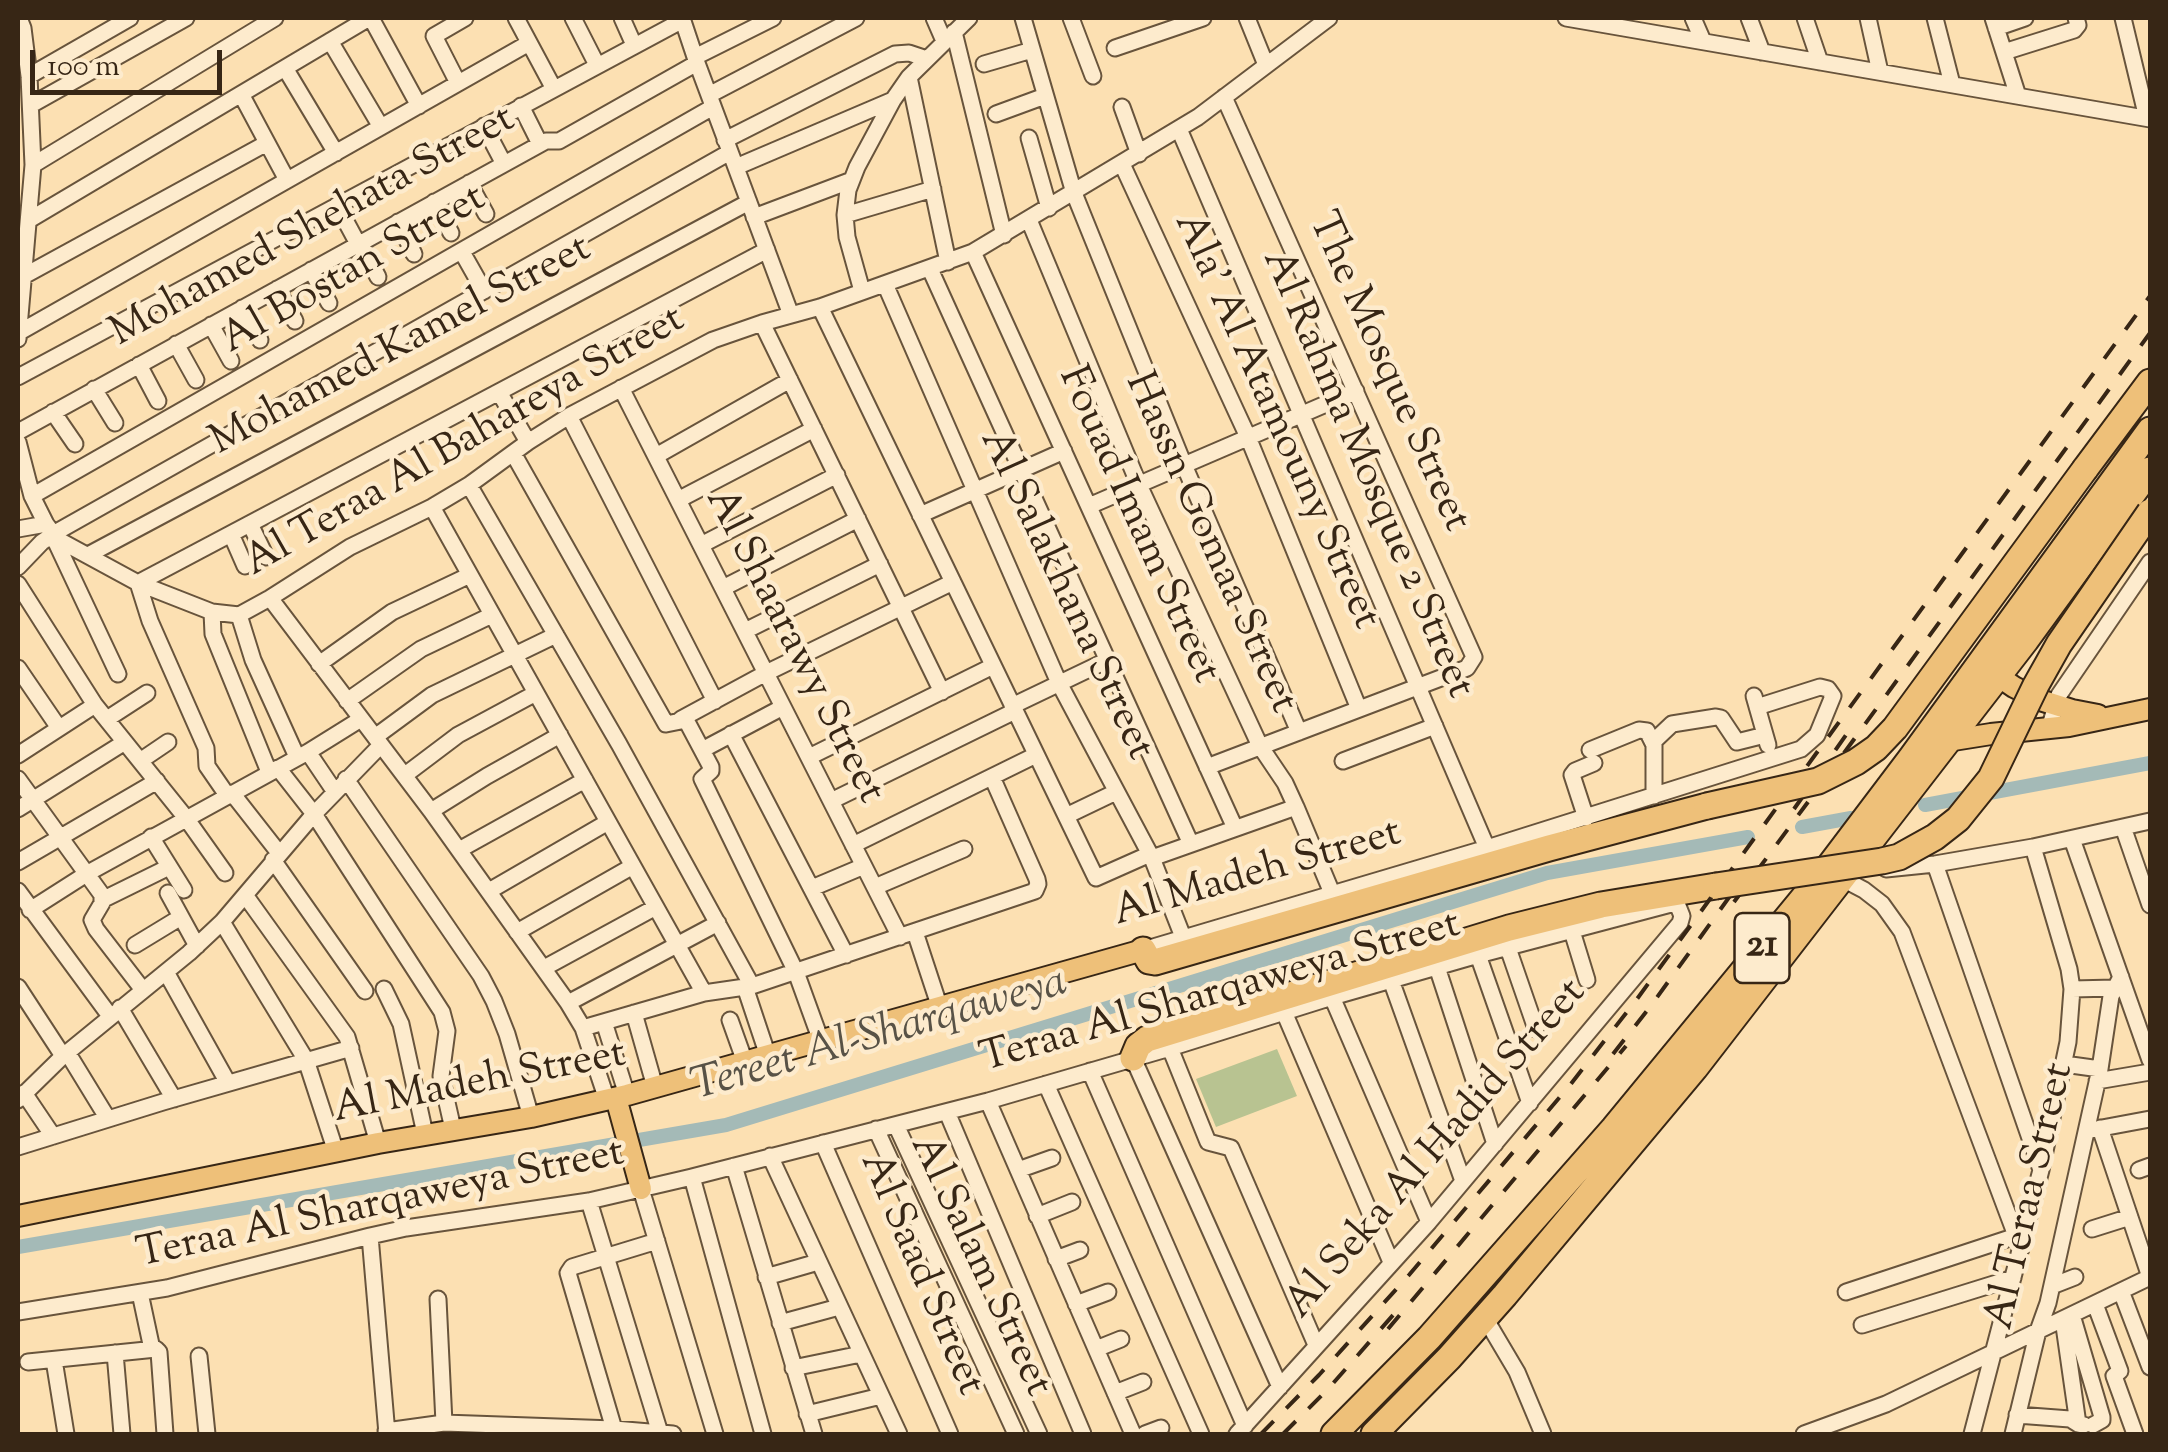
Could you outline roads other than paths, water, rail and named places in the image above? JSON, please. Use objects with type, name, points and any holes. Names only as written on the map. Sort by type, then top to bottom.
[{"type":"highway","points":[[1143,950],[1149,962],[1155,962],[1549,848],[1818,781],[1856,762],[1895,728],[2150,382]]},
{"type":"highway","name":"21","points":[[1334,1434],[1429,1338],[1614,1128],[1824,873],[2150,430]]},
{"type":"highway","name":"21","points":[[1374,1434],[1449,1358],[1695,1068],[1998,676],[2150,470]]},
{"type":"highway","points":[[1134,1058],[1138,1046],[1147,1038],[1508,928],[1601,905],[1899,857],[1958,819],[1991,778],[2065,634],[2150,512]]},
{"type":"main road","points":[[1998,676],[2014,688],[2054,706],[2115,716]]},
{"type":"main road","points":[[1948,741],[2049,729],[2150,709]]},
{"type":"main road","name":"Al Madeh Street","points":[[18,1216],[617,1098],[1143,950]]},
{"type":"main road","points":[[617,1098],[640,1182]]},
{"type":"street","points":[[18,336],[25,186],[34,165],[30,76],[21,23],[40,18]]},
{"type":"street","points":[[30,76],[130,18]]},
{"type":"street","points":[[30,105],[186,18]]},
{"type":"street","points":[[34,165],[275,18]]},
{"type":"street","points":[[24,230],[370,18],[418,106]]},
{"type":"street","points":[[458,83],[434,39],[436,33],[464,18]]},
{"type":"street","points":[[516,18],[554,89]]},
{"type":"street","points":[[573,18],[598,66]]},
{"type":"street","points":[[622,18],[634,46]]},
{"type":"street","points":[[18,377],[682,18],[791,314]]},
{"type":"street","name":"Mohamed Shehata Street","points":[[18,432],[540,144],[559,141],[773,18]]},
{"type":"street","name":"Al Bostan Street","points":[[32,496],[462,252],[856,18]]},
{"type":"street","points":[[934,18],[949,37],[1004,234]]},
{"type":"street","points":[[862,291],[845,215],[852,180],[892,100],[926,58],[969,18]]},
{"type":"street","points":[[1022,18],[1074,193],[1184,465],[1299,732]]},
{"type":"street","points":[[1071,18],[1093,76]]},
{"type":"street","points":[[1115,48],[1203,18]]},
{"type":"street","points":[[1247,18],[1266,65]]},
{"type":"street","name":"Al Teraa Al Bahareya Street","points":[[53,534],[138,583],[212,612],[239,615],[350,546],[469,485],[568,416],[714,340],[974,252],[1179,129],[1329,18]]},
{"type":"street","points":[[1566,18],[1636,24],[1762,52],[2149,118],[2123,18]]},
{"type":"street","points":[[1693,18],[1704,41]]},
{"type":"street","points":[[1749,18],[1762,52]]},
{"type":"street","points":[[1805,18],[1820,62]]},
{"type":"street","points":[[1868,18],[1880,72]]},
{"type":"street","points":[[1935,18],[1952,84]]},
{"type":"street","points":[[2018,96],[1995,23],[2025,18]]},
{"type":"street","points":[[2004,52],[2074,30],[2078,25],[2076,18]]},
{"type":"street","points":[[330,40],[381,127]]},
{"type":"street","points":[[18,336],[529,43]]},
{"type":"street","points":[[984,64],[1032,50]]},
{"type":"street","points":[[18,567],[53,534],[730,153],[896,54],[926,58]]},
{"type":"street","points":[[285,68],[336,152]]},
{"type":"street","points":[[909,77],[948,262]]},
{"type":"street","points":[[241,94],[287,180]]},
{"type":"street","points":[[996,114],[1045,96]]},
{"type":"street","name":"The Mosque Street","points":[[1224,97],[1474,652],[1470,665],[1418,686]]},
{"type":"street","points":[[730,153],[892,100]]},
{"type":"street","points":[[521,106],[540,144]]},
{"type":"street","points":[[1122,107],[1140,154]]},
{"type":"street","points":[[484,126],[504,164]]},
{"type":"street","name":"Al Rahma Mosque 2 Street","points":[[1179,129],[1487,848]]},
{"type":"street","points":[[1029,138],[1049,208]]},
{"type":"street","points":[[20,285],[267,143]]},
{"type":"street","name":"Ala' Al Atamouny Street","points":[[1122,164],[1248,438],[1359,709]]},
{"type":"street","name":"Mohamed Kamel Street","points":[[88,555],[752,209],[852,180]]},
{"type":"street","points":[[469,183],[486,214]]},
{"type":"street","points":[[845,215],[933,189]]},
{"type":"street","points":[[434,202],[451,234]]},
{"type":"street","points":[[337,205],[378,276]]},
{"type":"street","name":"Hassn Gomaa Street","points":[[1029,220],[1138,485],[1260,746],[1285,783],[1332,893]]},
{"type":"street","points":[[398,222],[414,254]]},
{"type":"street","points":[[365,991],[276,856],[207,766],[206,748],[150,621],[138,583],[766,250]]},
{"type":"street","points":[[462,252],[484,291]]},
{"type":"street","name":"Fouad Imam Street","points":[[974,252],[1236,828]]},
{"type":"street","points":[[930,269],[1191,844]]},
{"type":"street","points":[[311,270],[329,304]]},
{"type":"street","name":"Al Salakhana Street","points":[[885,284],[1060,683],[1151,856],[1182,937]]},
{"type":"street","points":[[277,288],[294,321]]},
{"type":"street","points":[[820,307],[1096,878],[1296,807]]},
{"type":"street","points":[[242,308],[260,340]]},
{"type":"street","points":[[762,323],[942,692]]},
{"type":"street","points":[[211,325],[231,360]]},
{"type":"street","points":[[176,344],[196,380]]},
{"type":"street","points":[[139,365],[158,400]]},
{"type":"street","points":[[656,456],[790,380]]},
{"type":"street","name":"Al Shaarawy Street","points":[[621,388],[874,887],[908,934],[940,1008]]},
{"type":"street","points":[[94,389],[115,423]]},
{"type":"street","points":[[1089,506],[1356,391]]},
{"type":"street","points":[[499,392],[528,442]]},
{"type":"street","points":[[53,412],[75,444]]},
{"type":"street","points":[[568,416],[715,701]]},
{"type":"street","points":[[678,500],[814,430]]},
{"type":"street","points":[[18,442],[22,478],[53,534],[118,674]]},
{"type":"street","points":[[920,515],[1064,452]]},
{"type":"street","points":[[513,453],[666,724],[953,582]]},
{"type":"street","points":[[701,545],[836,475]]},
{"type":"street","points":[[469,485],[718,923],[748,987],[768,1056]]},
{"type":"street","points":[[432,507],[704,993]]},
{"type":"street","points":[[723,588],[858,519]]},
{"type":"street","points":[[250,524],[266,556]]},
{"type":"street","points":[[18,529],[53,534]]},
{"type":"street","points":[[231,534],[245,566]]},
{"type":"street","points":[[2049,729],[2054,706],[2066,685],[2150,562]]},
{"type":"street","points":[[745,632],[880,564]]},
{"type":"street","points":[[319,664],[392,612],[470,575]]},
{"type":"street","points":[[18,584],[95,704],[225,873]]},
{"type":"street","points":[[270,598],[544,968],[583,1028],[617,1098]]},
{"type":"street","points":[[212,612],[213,634],[273,770],[314,814],[442,1012],[447,1031],[441,1076],[453,1129]]},
{"type":"street","points":[[239,615],[252,660],[303,754],[341,786],[481,976],[507,1034],[531,1117]]},
{"type":"street","points":[[347,701],[420,649],[492,615]]},
{"type":"street","points":[[53,1136],[21,1090],[222,922],[378,741],[432,695],[556,635]]},
{"type":"street","points":[[831,801],[1108,660]]},
{"type":"street","points":[[808,757],[993,666]]},
{"type":"street","points":[[18,668],[59,728]]},
{"type":"street","points":[[1207,766],[1418,686]]},
{"type":"street","name":"Al Madeh Street","points":[[1143,950],[1586,818],[1801,749],[1814,740],[1832,700],[1828,689],[1820,687],[1756,702],[1765,735]]},
{"type":"street","points":[[18,699],[32,690]]},
{"type":"street","points":[[404,775],[458,736],[536,693]]},
{"type":"street","points":[[107,719],[147,694]]},
{"type":"street","points":[[18,756],[95,704]]},
{"type":"street","points":[[702,750],[783,707]]},
{"type":"street","points":[[1654,740],[1672,724],[1719,717],[1737,742],[1765,735],[1772,758]]},
{"type":"street","points":[[30,910],[88,873],[361,719]]},
{"type":"street","points":[[681,719],[686,720],[711,767],[702,779],[796,972],[821,1041]]},
{"type":"street","points":[[1343,761],[1435,726]]},
{"type":"street","points":[[1586,818],[1572,775],[1592,756],[1642,729],[1654,740],[1654,796]]},
{"type":"street","points":[[731,734],[846,955]]},
{"type":"street","points":[[431,811],[560,736]]},
{"type":"street","points":[[18,808],[125,742]]},
{"type":"street","points":[[140,761],[168,742]]},
{"type":"street","points":[[853,845],[1036,756]]},
{"type":"street","points":[[583,1028],[704,993],[748,987],[1031,894],[1037,888],[1037,879],[992,777]]},
{"type":"street","points":[[18,778],[102,895],[92,920],[144,990]]},
{"type":"street","points":[[18,862],[157,780]]},
{"type":"street","points":[[460,850],[585,780]]},
{"type":"street","points":[[1066,816],[1116,792]]},
{"type":"street","points":[[1845,876],[1935,864],[2150,821]]},
{"type":"street","points":[[489,892],[608,822]]},
{"type":"street","points":[[2124,827],[2150,905]]},
{"type":"street","points":[[151,837],[169,866],[181,918],[196,946]]},
{"type":"street","points":[[2072,838],[2118,982],[2150,1060]]},
{"type":"street","points":[[1972,1434],[2013,1278],[2018,1242],[2050,1136],[2068,1042],[2072,989],[2065,950],[2034,846]]},
{"type":"street","points":[[874,887],[964,849]]},
{"type":"street","points":[[1935,864],[2041,1170]]},
{"type":"street","points":[[102,900],[169,866]]},
{"type":"street","points":[[517,932],[633,866]]},
{"type":"street","points":[[812,888],[864,866]]},
{"type":"street","points":[[1845,876],[1882,904],[1902,932],[2018,1242]]},
{"type":"street","points":[[18,891],[115,1012],[174,1098]]},
{"type":"street","points":[[246,894],[346,1037],[378,1143]]},
{"type":"street","name":"Teraa Al Sharqaweya Street","points":[[18,1312],[193,1282],[406,1228],[589,1202],[640,1182],[692,1177],[988,1101],[1332,997],[1572,930],[1672,904],[1680,909]]},
{"type":"street","points":[[544,968],[656,908]]},
{"type":"street","name":"Al Seka Al Hadid Street","points":[[1241,1430],[1496,1144],[1680,922],[1680,909]]},
{"type":"street","points":[[135,945],[181,918]]},
{"type":"street","points":[[222,922],[306,1060],[336,1152]]},
{"type":"street","points":[[568,1004],[718,923]]},
{"type":"street","points":[[1572,930],[1587,980]]},
{"type":"street","points":[[1508,948],[1536,1029]]},
{"type":"street","points":[[1478,956],[1530,1103]]},
{"type":"street","points":[[1436,967],[1496,1144]]},
{"type":"street","points":[[166,972],[228,1083]]},
{"type":"street","points":[[1391,980],[1463,1181]]},
{"type":"street","points":[[2072,989],[2118,982]]},
{"type":"street","name":"Al Teraa Street","points":[[2013,1434],[2090,1134],[2111,996],[2118,982]]},
{"type":"street","points":[[18,987],[108,1119]]},
{"type":"street","points":[[384,989],[401,1024],[426,1134]]},
{"type":"street","points":[[1332,997],[1429,1222]]},
{"type":"street","points":[[1284,1012],[1391,1262]]},
{"type":"street","points":[[634,1013],[656,1088]]},
{"type":"street","points":[[730,1020],[746,1062]]},
{"type":"street","points":[[604,1022],[617,1098]]},
{"type":"street","points":[[18,1147],[351,1048]]},
{"type":"street","points":[[1170,1048],[1208,1142],[1231,1148],[1316,1345]]},
{"type":"street","points":[[1134,1058],[1280,1387]]},
{"type":"street","points":[[2064,1064],[2099,1075],[2150,1072]]},
{"type":"street","points":[[1090,1071],[1241,1430]]},
{"type":"street","points":[[1046,1084],[1200,1434]]},
{"type":"street","points":[[988,1101],[1133,1434]]},
{"type":"street","points":[[946,1112],[1082,1434]]},
{"type":"street","points":[[2050,1136],[2090,1134],[2150,1119]]},
{"type":"street","points":[[896,1125],[1038,1434]]},
{"type":"street","name":"Al Salam Street","points":[[876,1129],[1016,1434]]},
{"type":"street","points":[[1804,1434],[1847,1427],[2150,1277],[2130,1216],[2090,1134]]},
{"type":"street","name":"Al Saad Street","points":[[824,1142],[950,1434]]},
{"type":"street","points":[[770,1156],[899,1434]]},
{"type":"street","points":[[1018,1170],[1052,1158]]},
{"type":"street","points":[[734,1166],[814,1434]]},
{"type":"street","points":[[692,1177],[764,1434]]},
{"type":"street","points":[[640,1182],[714,1434]]},
{"type":"street","points":[[589,1202],[657,1434]]},
{"type":"street","points":[[1038,1216],[1072,1202]]},
{"type":"street","points":[[2092,1229],[2130,1216]]},
{"type":"street","points":[[370,1236],[387,1433],[417,1425],[673,1434]]},
{"type":"street","points":[[614,1429],[568,1277],[572,1266],[657,1242]]},
{"type":"street","points":[[1846,1292],[2018,1242]]},
{"type":"street","points":[[1056,1259],[1080,1250]]},
{"type":"street","points":[[766,1277],[818,1262]]},
{"type":"street","points":[[2052,1286],[2074,1277]]},
{"type":"street","points":[[1862,1325],[2013,1278]]},
{"type":"street","points":[[2121,1291],[2149,1361],[2114,1376],[2135,1434]]},
{"type":"street","points":[[1076,1304],[1108,1292]]},
{"type":"street","points":[[140,1293],[155,1349],[165,1434]]},
{"type":"street","points":[[438,1299],[453,1427]]},
{"type":"street","points":[[2095,1304],[2120,1371]]},
{"type":"street","points":[[780,1323],[839,1307]]},
{"type":"street","points":[[2068,1317],[2102,1419],[2088,1428]]},
{"type":"street","points":[[2068,1317],[2073,1392],[2088,1428]]},
{"type":"street","points":[[1484,1318],[1517,1372],[1543,1434]]},
{"type":"street","points":[[1096,1348],[1121,1339]]},
{"type":"street","points":[[28,1362],[155,1349]]},
{"type":"street","points":[[114,1353],[122,1434]]},
{"type":"street","points":[[793,1368],[861,1354]]},
{"type":"street","points":[[199,1356],[207,1434]]},
{"type":"street","points":[[54,1360],[66,1434]]},
{"type":"street","points":[[1115,1394],[1143,1382]]},
{"type":"street","points":[[2073,1392],[2093,1385]]},
{"type":"street","points":[[808,1414],[881,1396]]},
{"type":"street","points":[[2017,1415],[2049,1427],[2073,1420],[2088,1428]]},
{"type":"street","points":[[1145,1434],[1162,1428]]},
{"type":"waterway","name":"Tereet Al-Sharqaweya","points":[[1925,805],[2150,763]]},
{"type":"waterway","name":"Tereet Al-Sharqaweya","points":[[1802,827],[1851,818]]},
{"type":"waterway","name":"Tereet Al-Sharqaweya","points":[[18,1247],[726,1125],[1547,873],[1748,837]]},
{"type":"railway","points":[[1261,1434],[1409,1275],[1570,1085],[1637,999],[2150,296]]},
{"type":"railway","points":[[1844,753],[2150,333]]},
{"type":"railway","points":[[1794,809],[1846,735]]},
{"type":"railway","points":[[1734,902],[1808,802]]},
{"type":"railway","points":[[1613,1054],[1738,885]]},
{"type":"railway","points":[[1388,1329],[1626,1046]]},
{"type":"railway","points":[[1283,1434],[1394,1314]]}]
